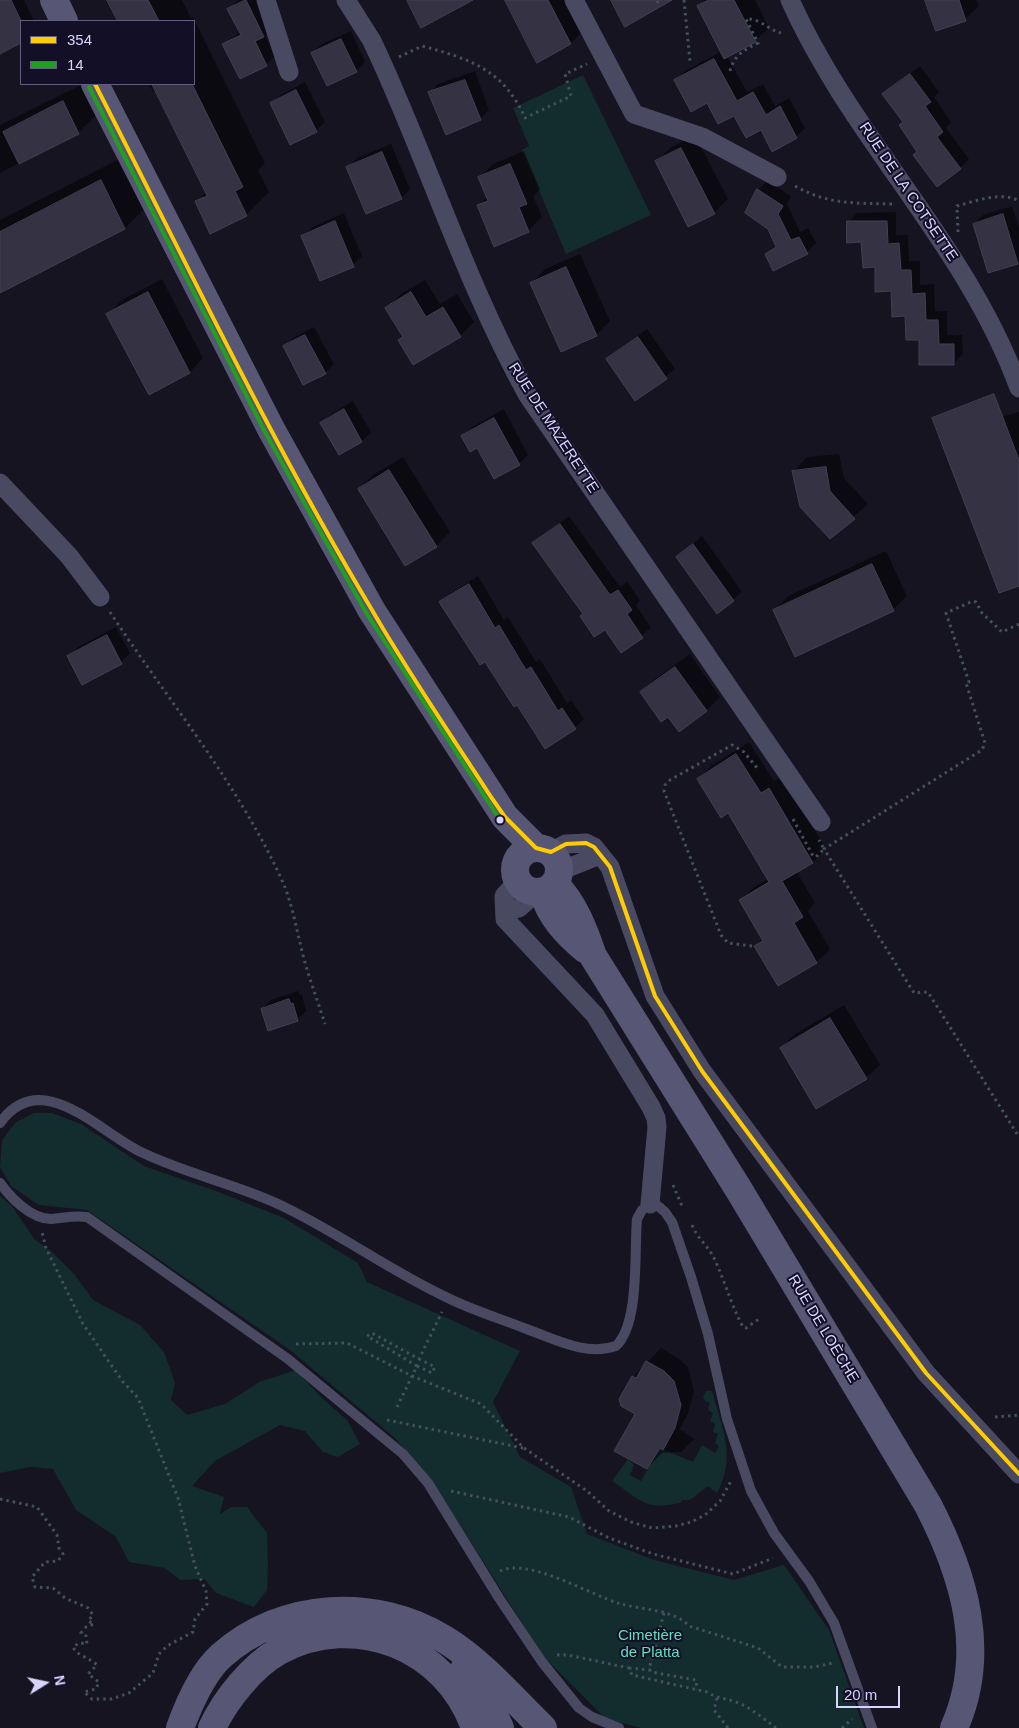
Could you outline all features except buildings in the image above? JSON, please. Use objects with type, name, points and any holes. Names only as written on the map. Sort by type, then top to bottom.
[{"type":"street","points":[[54,0],[64,20]]},
{"type":"street","points":[[266,0],[289,72]]},
{"type":"street","name":"RUE DE MAZERETTE","points":[[346,0],[372,41],[478,296],[503,350],[527,394],[821,822]]},
{"type":"street","points":[[574,0],[634,114],[702,137],[777,177]]},
{"type":"street","name":"RUE DE LA COTSETTE","points":[[790,0],[810,41],[831,77],[950,252],[994,329],[1019,388]]},
{"type":"street","name":"RUE DE LOÈCHE","points":[[96,85],[271,429],[372,611],[539,873],[567,897],[584,928],[593,956],[780,1257],[923,1497],[945,1538],[964,1594],[970,1629],[969,1676],[962,1711],[954,1728]]},
{"type":"street","points":[[0,483],[69,556],[100,597]]},
{"type":"street","points":[[650,1204],[657,1127],[656,1118],[651,1107],[594,1015],[509,926],[505,919],[504,896],[539,873],[600,855],[613,873],[656,996],[702,1071],[926,1373],[1019,1474]]},
{"type":"street","points":[[180,1728],[191,1700],[220,1657],[258,1631],[300,1614],[332,1609],[388,1616],[424,1628],[443,1638],[472,1658],[543,1728]]},
{"type":"street","points":[[212,1728],[243,1680],[278,1652],[310,1639],[340,1634],[362,1634],[384,1638],[429,1661],[446,1677],[465,1705],[475,1728]]},
{"type":"street","points":[[443,1638],[472,1677],[500,1728]]},
{"type":"street","points":[[399,1645],[440,1688],[460,1728]]},
{"type":"lane","points":[[0,1124],[13,1110],[27,1103],[40,1101],[66,1106],[80,1112],[142,1153],[248,1191],[285,1208],[447,1298],[589,1350],[616,1346],[627,1330],[632,1303],[637,1219],[642,1210],[650,1204],[658,1206],[672,1222],[691,1276],[708,1334],[727,1419],[760,1512],[824,1606],[848,1659],[872,1728]]},
{"type":"lane","points":[[0,1183],[29,1212],[39,1216],[50,1219],[73,1215],[87,1217],[268,1345],[376,1432],[412,1464],[436,1496],[542,1662],[578,1708],[592,1717],[619,1728]]},
{"type":"path","points":[[684,0],[690,61]]},
{"type":"path","points":[[730,71],[733,60],[741,52],[758,43],[746,19],[759,21],[772,31],[781,33]]},
{"type":"path","points":[[395,59],[422,46],[473,63],[502,81],[517,99],[526,118],[571,96],[565,74],[604,56]]},
{"type":"path","points":[[777,177],[816,197],[848,202],[896,204]]},
{"type":"path","points":[[950,252],[959,229],[957,206],[979,200],[1006,197],[1019,201]]},
{"type":"path","points":[[100,597],[206,750],[258,834],[280,875],[290,899],[306,965],[325,1024]]},
{"type":"path","points":[[792,817],[813,856],[816,857],[824,849],[982,750],[985,743],[966,683],[969,682],[946,613],[976,602],[982,613],[1002,632],[1019,624]]},
{"type":"path","points":[[752,946],[728,943],[721,935],[664,792],[665,785],[670,780],[732,745],[744,752],[761,772]]},
{"type":"path","points":[[821,822],[819,839],[824,849],[914,993],[928,992],[1019,1137]]},
{"type":"path","points":[[652,1181],[666,1180],[672,1182],[686,1214]]},
{"type":"path","points":[[0,1499],[37,1507],[57,1535],[59,1548],[63,1554],[58,1561],[44,1562],[32,1578],[35,1587],[53,1588],[65,1598],[88,1608],[93,1615],[88,1621],[94,1624],[86,1627],[80,1633],[86,1636],[87,1644],[79,1643],[73,1647],[77,1654],[91,1660],[96,1665],[88,1674],[100,1682],[96,1689],[84,1692],[92,1699],[112,1699],[129,1693],[153,1673],[159,1654],[167,1646],[193,1632],[196,1618],[207,1604],[206,1591],[195,1566],[178,1498],[138,1398],[122,1382],[83,1324],[63,1287],[46,1248],[39,1216]]},
{"type":"path","points":[[689,1221],[697,1236],[713,1257],[731,1304],[743,1327],[746,1328],[759,1319]]},
{"type":"path","points":[[419,1359],[444,1309]]},
{"type":"path","points":[[372,1333],[419,1359],[435,1367],[432,1373],[369,1339],[367,1336],[372,1333]]},
{"type":"path","points":[[268,1345],[347,1343],[412,1376],[481,1404],[524,1448],[587,1491],[609,1511],[631,1522],[652,1528],[676,1526],[704,1515],[720,1501],[741,1462]]},
{"type":"path","points":[[396,1407],[417,1366]]},
{"type":"path","points":[[376,1432],[388,1419],[524,1448]]},
{"type":"path","points":[[436,1496],[444,1489],[569,1516],[609,1538],[653,1554],[733,1574],[788,1552]]},
{"type":"path","points":[[488,1580],[506,1568],[520,1569],[568,1580],[619,1604],[682,1618],[689,1626],[758,1648],[782,1667],[814,1667],[848,1659]]},
{"type":"path","points":[[650,1670],[664,1614]]},
{"type":"path","points":[[542,1662],[553,1655],[568,1655],[696,1680],[697,1690]]},
{"type":"path","points":[[629,1668],[632,1675],[707,1692],[717,1698],[733,1701],[764,1717],[776,1728]]},
{"type":"path","points":[[717,1698],[714,1710],[728,1728]]},
{"type":"green space","points":[[583,75],[651,215],[566,254],[522,150],[529,146],[513,108]]},
{"type":"green space","name":"Cimetière de Platta","points":[[34,1113],[52,1113],[81,1124],[144,1166],[216,1191],[284,1218],[358,1263],[367,1282],[520,1351],[493,1402],[520,1457],[571,1487],[587,1534],[654,1560],[734,1580],[784,1565],[829,1630],[864,1728],[642,1728],[606,1719],[543,1656],[434,1484],[395,1438],[290,1350],[87,1210],[39,1205],[12,1187],[0,1168],[2,1140],[16,1122]]},
{"type":"green space","points":[[0,1196],[12,1206],[35,1240],[51,1251],[75,1275],[93,1300],[140,1325],[164,1352],[175,1383],[171,1400],[187,1415],[225,1404],[259,1382],[296,1370],[322,1398],[347,1420],[360,1444],[338,1457],[323,1452],[305,1431],[280,1425],[215,1461],[192,1486],[224,1497],[220,1514],[231,1507],[247,1507],[267,1533],[267,1590],[254,1607],[216,1593],[204,1579],[180,1580],[165,1568],[129,1562],[116,1537],[76,1510],[53,1469],[30,1467],[0,1473]]},
{"type":"green space","points":[[706,1391],[712,1391],[726,1442],[726,1467],[717,1493],[708,1486],[690,1500],[682,1500],[680,1503],[668,1505],[658,1505],[643,1502],[612,1481],[628,1459],[634,1465],[630,1475],[641,1481],[660,1448],[693,1462],[702,1445],[715,1453],[719,1446],[715,1443],[718,1434],[713,1432],[715,1424],[710,1421],[713,1413],[708,1410],[710,1403],[705,1401],[703,1397]]},
{"type":"transit line","name":"354","points":[[96,85],[298,481],[386,634],[491,797],[505,817],[536,848],[551,852],[566,844],[586,843],[594,847],[610,867],[655,996],[702,1071],[926,1373],[1019,1474]]},
{"type":"transit line","name":"14","points":[[89,87],[265,432],[316,524],[367,614],[500,820]]}]
